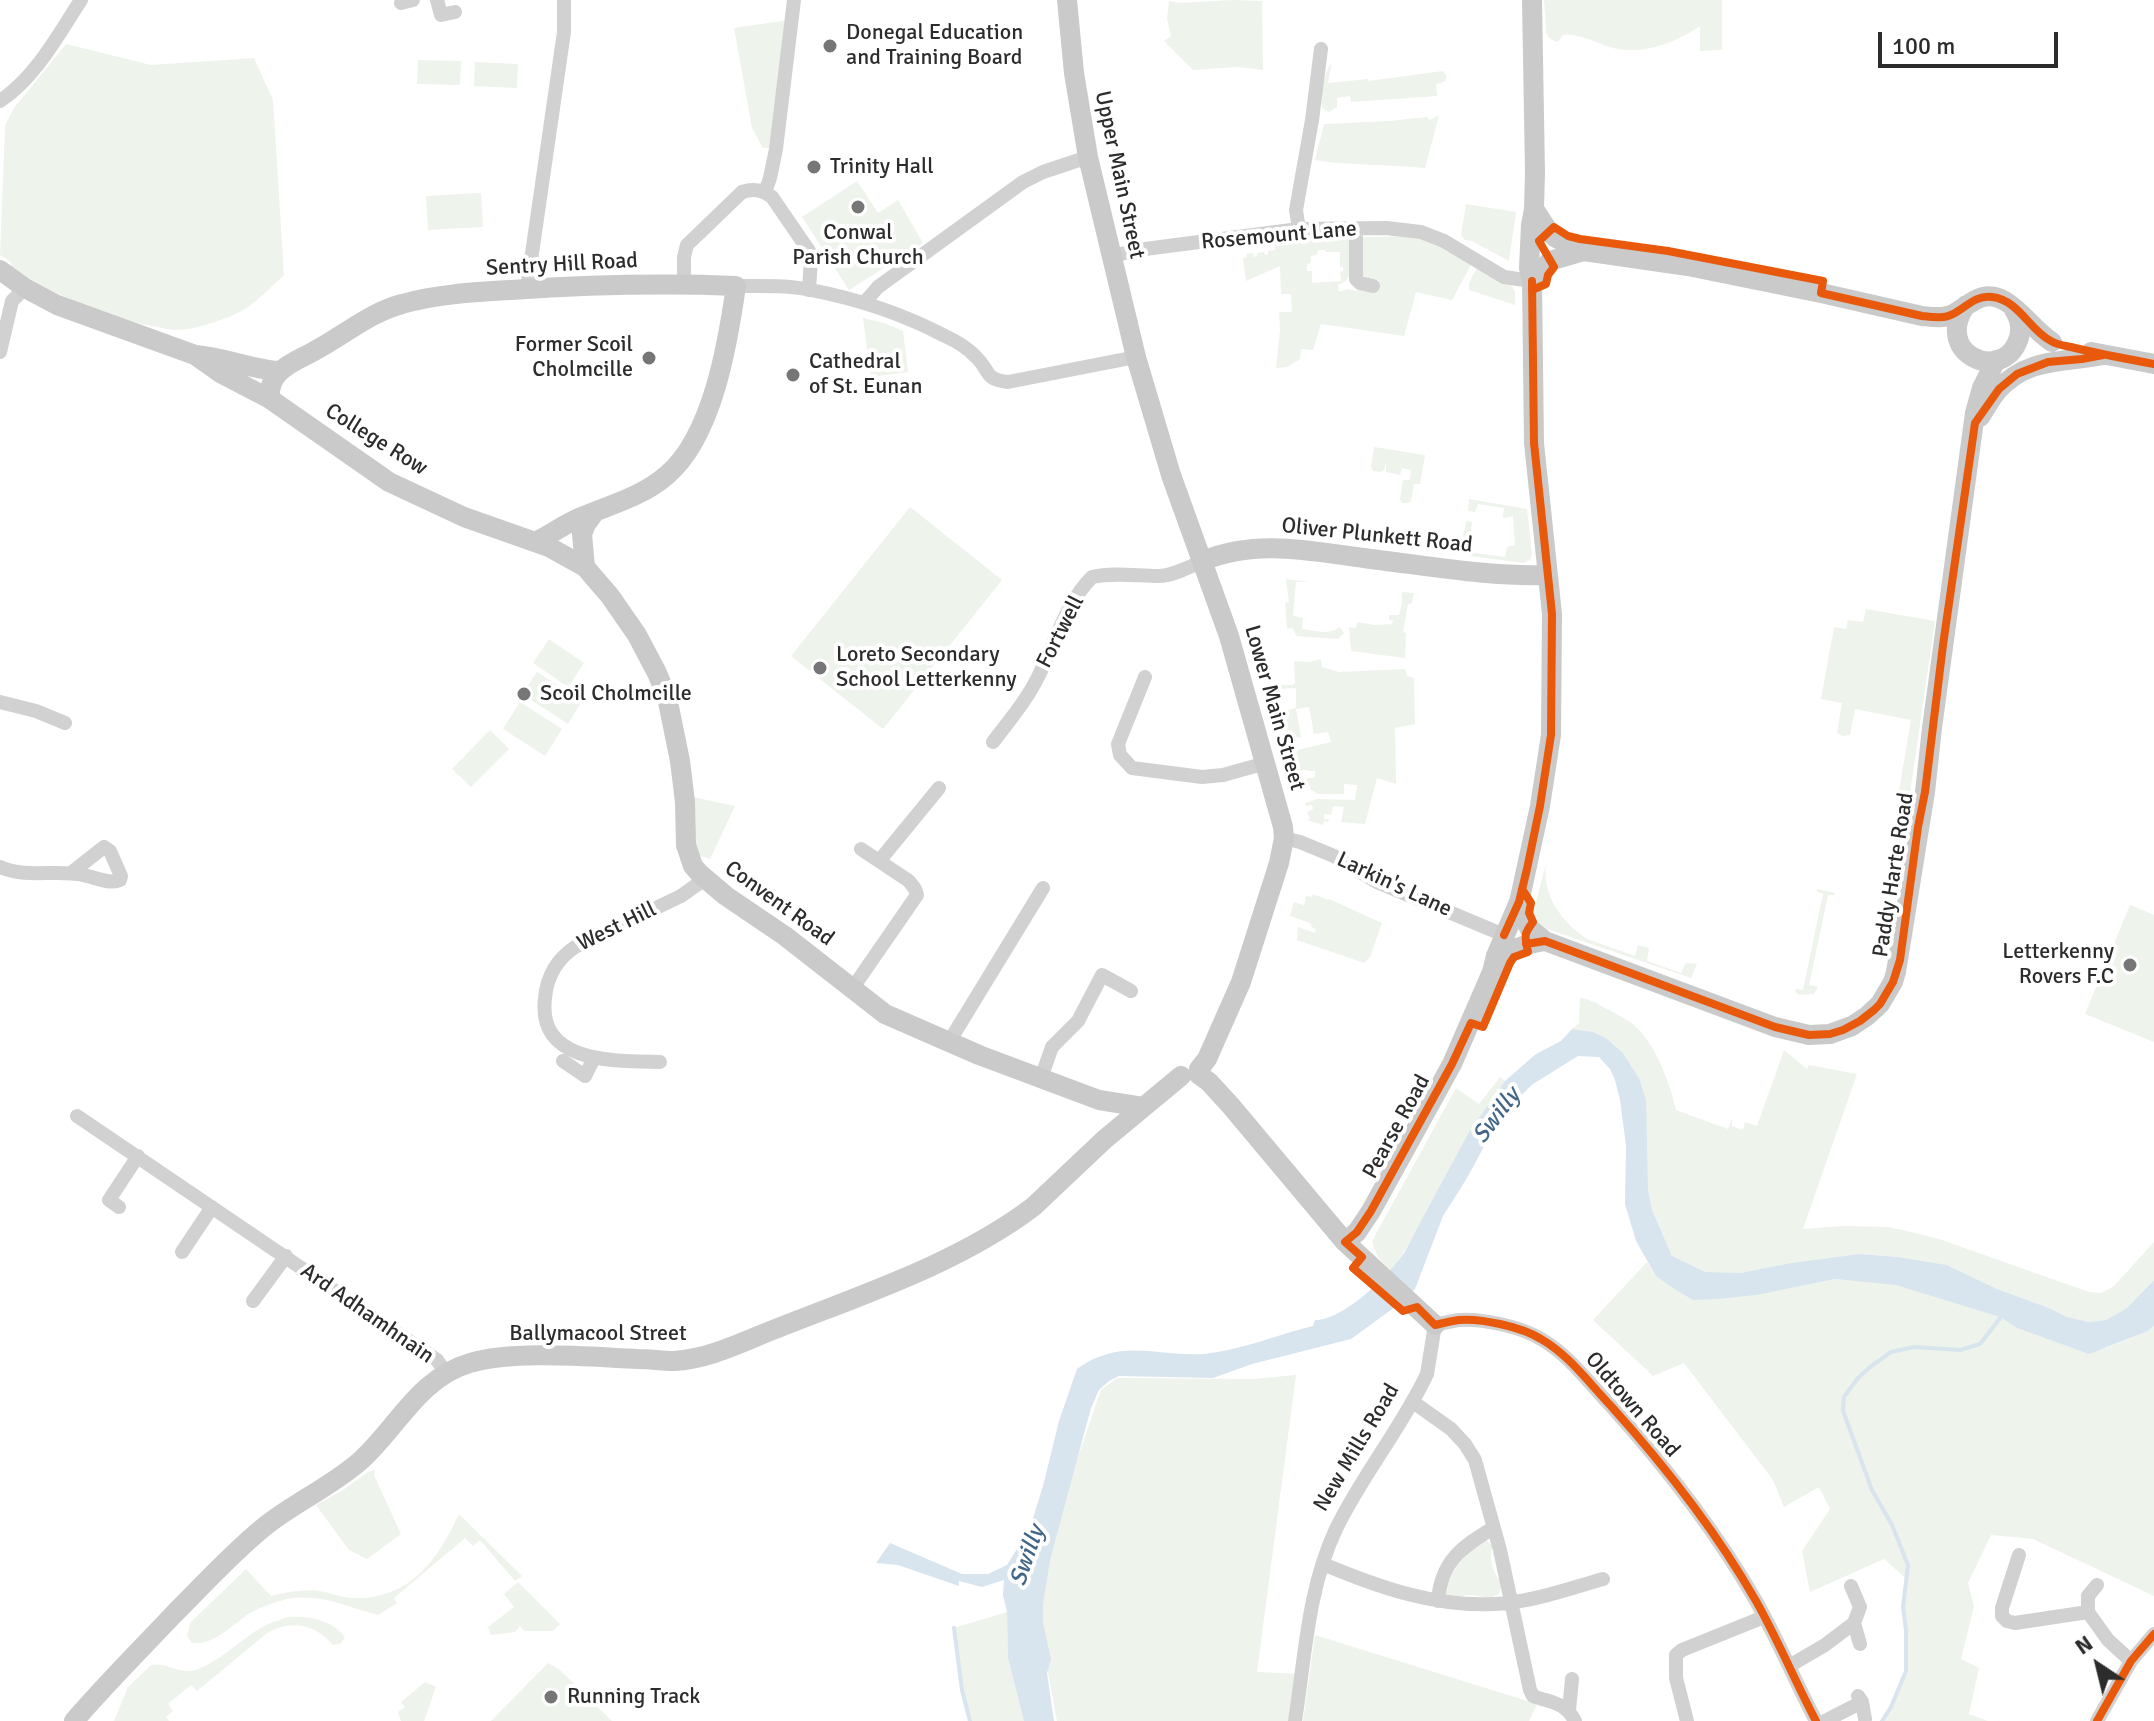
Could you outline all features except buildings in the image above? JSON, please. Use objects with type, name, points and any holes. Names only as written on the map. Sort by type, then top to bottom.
[{"type":"main road","name":"Upper Main Street","points":[[1067,0],[1074,73],[1088,157],[1136,357]]},
{"type":"main road","name":"Pearse Road","points":[[1345,1242],[1357,1232],[1371,1211],[1445,1077],[1492,972],[1519,902],[1537,826],[1551,735],[1552,624],[1534,443],[1532,281],[1529,268],[1534,209],[1532,0]]},
{"type":"main road","points":[[1534,209],[1556,238],[1584,251],[1688,266],[1922,316],[1952,315],[1975,299],[1993,297],[2007,302],[2018,315],[2019,340],[2005,355]]},
{"type":"main road","points":[[1532,281],[1550,261],[1584,251]]},
{"type":"main road","name":"College Row","points":[[0,270],[57,305],[195,355],[222,374],[270,399],[389,482],[464,517],[535,542],[585,567]]},
{"type":"main road","name":"Sentry Hill Road","points":[[278,371],[399,304],[428,298],[527,288],[684,284],[736,286]]},
{"type":"main road","points":[[535,542],[584,516],[611,507],[649,488],[667,476],[682,460],[698,433],[721,372],[736,286]]},
{"type":"main road","points":[[1966,305],[1956,328],[1961,346],[1974,358],[1980,360],[2005,355],[2052,342]]},
{"type":"main road","points":[[2013,308],[2052,342],[2154,364]]},
{"type":"main road","name":"College Row","points":[[195,355],[278,371]]},
{"type":"main road","name":"Paddy Harte Road","points":[[1545,941],[1775,1027],[1809,1035],[1830,1034],[1852,1026],[1880,1004],[1893,982],[1900,960],[1977,407],[1982,388],[2005,355]]},
{"type":"main road","points":[[1975,423],[1999,389],[2024,371],[2048,362],[2103,355]]},
{"type":"main road","name":"Lower Main Street","points":[[1136,357],[1171,475],[1229,636],[1284,838],[1241,982],[1207,1059],[1193,1073]]},
{"type":"main road","points":[[270,399],[272,382],[278,371]]},
{"type":"main road","points":[[585,567],[582,534],[594,513]]},
{"type":"main road","name":"Oliver Plunkett Road","points":[[1203,561],[1239,550],[1284,548],[1449,569],[1548,575]]},
{"type":"main road","name":"Convent Road","points":[[585,567],[637,635],[667,697],[680,761],[686,845],[693,866],[705,879],[885,1014],[1099,1100]]},
{"type":"main road","points":[[1519,902],[1526,924],[1545,941]]},
{"type":"main road","points":[[1492,972],[1513,949],[1545,941]]},
{"type":"main road","points":[[1193,1073],[1209,1082],[1231,1106],[1345,1242],[1435,1325]]},
{"type":"main road","name":"Ballymacool Street","points":[[74,1721],[238,1551],[266,1526],[357,1464],[373,1450],[420,1394],[446,1373],[470,1363],[491,1359],[692,1359],[899,1280],[995,1232],[1033,1207],[1143,1107],[1193,1073]]},
{"type":"main road","points":[[1099,1100],[1143,1107]]},
{"type":"main road","points":[[1099,1100],[1122,1125]]},
{"type":"street","points":[[0,101],[18,88],[38,65],[81,0]]},
{"type":"street","points":[[437,0],[441,15],[455,12]]},
{"type":"street","points":[[527,288],[564,32],[564,0]]},
{"type":"street","points":[[765,192],[776,149],[794,0]]},
{"type":"street","points":[[1299,229],[1296,210],[1321,49]]},
{"type":"street","points":[[864,303],[878,287],[1023,182],[1088,157]]},
{"type":"street","points":[[684,284],[687,245],[742,192],[754,189],[772,197],[809,251],[809,290]]},
{"type":"street","name":"Rosemount Lane","points":[[1111,256],[1299,229],[1386,228],[1421,232],[1444,241],[1504,277],[1532,281]]},
{"type":"street","points":[[1356,229],[1356,279],[1373,286]]},
{"type":"street","name":"Sentry Hill Road","points":[[736,286],[809,290],[897,314],[945,336],[972,353],[995,380],[1008,382],[1136,357]]},
{"type":"street","points":[[0,352],[12,301],[25,288]]},
{"type":"street","name":"Fortwell","points":[[993,742],[1039,676],[1060,626],[1092,577],[1170,575],[1203,561]]},
{"type":"street","points":[[1145,677],[1118,744],[1120,755],[1132,768],[1202,777],[1223,775],[1266,763]]},
{"type":"street","points":[[0,702],[36,711],[65,723]]},
{"type":"street","points":[[880,860],[939,788]]},
{"type":"street","name":"Larkin's Lane","points":[[1284,838],[1334,856],[1377,882],[1504,935]]},
{"type":"street","points":[[852,989],[917,895],[909,881],[861,849]]},
{"type":"street","points":[[0,867],[26,875],[71,873]]},
{"type":"street","name":"West Hill","points":[[660,1062],[594,1058],[568,1048],[554,1037],[545,1022],[546,982],[567,952],[681,896],[705,879]]},
{"type":"street","points":[[949,1042],[1043,888]]},
{"type":"street","points":[[1041,1078],[1052,1047],[1078,1021],[1102,975],[1131,991]]},
{"type":"street","name":"West Hill","points":[[563,1061],[585,1076],[594,1058]]},
{"type":"street","name":"Ard Adhamhnain","points":[[77,1116],[437,1360],[446,1373]]},
{"type":"street","points":[[119,1207],[109,1200],[138,1156]]},
{"type":"street","points":[[182,1252],[212,1207]]},
{"type":"street","name":"Ard Adhamhnain","points":[[253,1301],[286,1256]]},
{"type":"street","name":"Oldtown Road","points":[[1435,1325],[1461,1320],[1485,1321],[1527,1332],[1568,1360],[1636,1434],[1684,1494],[1734,1566],[1764,1617],[1816,1721]]},
{"type":"street","name":"New Mills Road","points":[[1295,1721],[1310,1617],[1323,1564],[1353,1496],[1413,1402],[1427,1374],[1435,1325]]},
{"type":"street","points":[[1413,1402],[1442,1421],[1468,1448],[1479,1472],[1530,1690],[1533,1696],[1555,1703],[1572,1715]]},
{"type":"street","points":[[1438,1601],[1439,1586],[1451,1561],[1464,1546],[1493,1528]]},
{"type":"street","points":[[2019,1555],[2002,1608],[2002,1616],[2007,1621],[2015,1623],[2088,1612]]},
{"type":"street","points":[[1323,1564],[1414,1596],[1478,1604],[1511,1602],[1603,1579]]},
{"type":"street","points":[[2097,1585],[2088,1596],[2088,1612],[2108,1640],[2131,1661]]},
{"type":"street","points":[[1789,1666],[1854,1623],[1860,1607],[1851,1586]]},
{"type":"street","points":[[1687,1721],[1676,1678],[1676,1655],[1764,1617]]},
{"type":"street","points":[[1854,1623],[1860,1644]]},
{"type":"street","points":[[2097,1721],[2131,1661],[2154,1634]]},
{"type":"street","points":[[1572,1679],[1572,1715]]},
{"type":"street","points":[[1825,1721],[1860,1699],[1865,1719]]},
{"type":"shaded area","points":[[1544,0],[1722,0],[1722,50],[1700,51],[1700,26],[1671,42],[1639,50],[1617,49],[1570,35],[1563,35],[1558,42],[1550,38],[1546,31]]},
{"type":"shaded area","points":[[1169,1],[1262,1],[1263,70],[1238,67],[1193,70],[1164,41],[1171,36],[1167,19]]},
{"type":"shaded area","points":[[788,20],[771,148],[763,148],[752,128],[734,28]]},
{"type":"shaded area","points":[[66,44],[151,65],[254,58],[273,100],[284,275],[247,308],[193,328],[174,330],[152,326],[116,317],[64,297],[15,271],[11,262],[0,255],[5,126],[14,108]]},
{"type":"shaded area","points":[[418,60],[461,61],[460,85],[417,84]]},
{"type":"shaded area","points":[[475,62],[518,64],[517,88],[474,86]]},
{"type":"shaded area","points":[[1332,62],[1328,83],[1443,71],[1447,77],[1444,82],[1436,84],[1437,96],[1351,102],[1350,96],[1337,98],[1337,107],[1329,112],[1322,108],[1322,96]]},
{"type":"shaded area","points":[[1439,115],[1425,168],[1315,160],[1324,124],[1427,117],[1430,120]]},
{"type":"shaded area","points":[[857,181],[878,213],[898,200],[923,243],[849,290],[802,217]]},
{"type":"shaded area","points":[[481,193],[483,227],[428,230],[426,196]]},
{"type":"shaded area","points":[[1466,204],[1516,212],[1509,261],[1465,240],[1461,235]]},
{"type":"shaded area","points":[[1341,233],[1350,241],[1350,273],[1338,285],[1339,292],[1348,289],[1357,291],[1358,288],[1377,291],[1379,280],[1362,275],[1361,239],[1365,237],[1421,236],[1472,263],[1452,300],[1416,292],[1404,336],[1321,324],[1313,350],[1301,349],[1300,359],[1287,367],[1276,368],[1279,312],[1292,312],[1291,294],[1281,294],[1280,266],[1246,281],[1243,258],[1253,253],[1254,257],[1264,252],[1268,255],[1268,251],[1275,250],[1274,238]],"holes":[[[1318,250],[1340,252],[1340,267],[1343,267],[1341,281],[1312,283],[1312,271],[1307,271],[1307,265]]]},
{"type":"shaded area","points":[[1478,266],[1511,285],[1515,291],[1515,305],[1469,290],[1469,283]]},
{"type":"shaded area","points":[[863,318],[903,331],[908,372],[871,377]]},
{"type":"shaded area","points":[[1374,447],[1425,455],[1420,484],[1414,484],[1408,503],[1402,503],[1400,499],[1403,480],[1410,480],[1411,470],[1402,468],[1400,475],[1386,472],[1386,463],[1381,472],[1373,471]]},
{"type":"shaded area","points":[[1469,499],[1527,509],[1532,553],[1530,560],[1524,563],[1470,556],[1466,552],[1463,540],[1466,521],[1472,522],[1468,552],[1505,557],[1507,547],[1515,545],[1513,516],[1504,518],[1504,508],[1478,504],[1475,512],[1468,511]]},
{"type":"shaded area","points":[[910,507],[1002,580],[883,729],[791,656]]},
{"type":"shaded area","points":[[1286,579],[1310,582],[1296,582],[1293,616],[1303,618],[1302,629],[1326,632],[1340,627],[1344,633],[1338,639],[1296,636],[1293,628],[1287,629],[1285,603],[1289,602]]},
{"type":"shaded area","points":[[1402,592],[1414,593],[1412,603],[1408,604],[1403,632],[1406,633],[1405,658],[1351,651],[1349,627],[1356,628],[1357,622],[1392,624],[1389,615],[1399,615]]},
{"type":"shaded area","points":[[1866,609],[1935,621],[1905,827],[1897,843],[1908,799],[1898,796],[1911,720],[1855,709],[1850,735],[1843,736],[1837,733],[1842,703],[1821,699],[1834,627],[1846,629],[1848,620],[1863,622]]},
{"type":"shaded area","points":[[549,639],[584,663],[568,687],[533,663]]},
{"type":"shaded area","points":[[1321,659],[1322,667],[1339,672],[1405,669],[1407,676],[1414,678],[1415,724],[1395,728],[1396,784],[1377,778],[1365,824],[1341,822],[1344,807],[1333,806],[1331,815],[1324,814],[1324,819],[1329,819],[1323,825],[1307,820],[1310,819],[1307,812],[1313,809],[1312,805],[1306,806],[1305,803],[1318,799],[1355,800],[1357,785],[1344,784],[1344,794],[1318,794],[1311,790],[1308,781],[1300,780],[1315,777],[1315,771],[1294,771],[1293,767],[1298,764],[1292,764],[1289,752],[1331,742],[1328,732],[1314,734],[1309,707],[1296,709],[1301,737],[1286,740],[1279,712],[1296,708],[1296,688],[1279,689],[1280,685],[1295,683],[1294,661]]},
{"type":"shaded area","points":[[537,672],[582,701],[568,724],[522,694]]},
{"type":"shaded area","points":[[520,702],[562,729],[545,756],[503,729]]},
{"type":"shaded area","points":[[490,730],[509,749],[471,787],[452,769]]},
{"type":"shaded area","points":[[693,797],[735,806],[710,859],[701,856],[696,848]]},
{"type":"shaded area","points":[[1546,864],[1550,897],[1562,916],[1578,932],[1587,939],[1635,956],[1638,945],[1649,948],[1647,961],[1681,973],[1686,963],[1697,964],[1691,978],[1544,928],[1533,913]]},
{"type":"shaded area","points":[[1817,889],[1835,893],[1828,895],[1809,985],[1818,987],[1814,994],[1799,995],[1795,992],[1796,989],[1803,990],[1823,894]]},
{"type":"shaded area","points":[[1313,894],[1382,923],[1370,957],[1364,963],[1297,940],[1298,927],[1315,933],[1316,929],[1310,923],[1290,916],[1294,902],[1304,905],[1306,896],[1312,897]]},
{"type":"shaded area","name":"Letterkenny Rovers F.C","points":[[2130,905],[2154,915],[2154,1042],[2085,1014]]},
{"type":"shaded area","points":[[1580,998],[1617,1014],[1640,1031],[1662,1068],[1676,1110],[1728,1129],[1732,1118],[1732,1126],[1743,1130],[1745,1122],[1757,1126],[1784,1050],[1807,1069],[1809,1065],[1857,1074],[1803,1229],[1843,1226],[1888,1227],[1907,1231],[1939,1239],[2089,1292],[2101,1293],[2114,1286],[2154,1242],[2154,1280],[2127,1308],[2106,1320],[2089,1322],[2067,1317],[1997,1289],[1947,1265],[1898,1257],[1859,1254],[1740,1273],[1705,1273],[1672,1256],[1652,1210],[1648,1190],[1639,1078],[1622,1052],[1606,1038],[1593,1032],[1572,1029],[1579,1023]]},
{"type":"shaded area","points":[[1500,1077],[1505,1081],[1469,1132],[1425,1217],[1392,1271],[1379,1258],[1372,1241],[1456,1088],[1479,1104]]},
{"type":"shaded area","points":[[1647,1262],[1656,1276],[1693,1300],[1757,1295],[1835,1279],[1896,1285],[2000,1317],[2017,1328],[2073,1348],[2106,1348],[2154,1326],[2154,1596],[2033,1539],[1991,1535],[1968,1583],[1974,1606],[1961,1659],[1979,1668],[1969,1714],[1988,1721],[1882,1721],[1906,1669],[1904,1586],[1909,1581],[1884,1559],[1810,1592],[1802,1551],[1830,1509],[1819,1487],[1784,1507],[1773,1480],[1684,1363],[1653,1376],[1593,1320]]},
{"type":"shaded area","points":[[1296,1375],[1257,1672],[1301,1674],[1293,1721],[1057,1721],[1042,1641],[1040,1593],[1049,1541],[1101,1390],[1117,1378],[1253,1379]]},
{"type":"shaded area","points":[[375,1470],[374,1475],[401,1534],[367,1559],[349,1550],[316,1505]]},
{"type":"shaded area","points":[[459,1514],[522,1576],[515,1581],[480,1540],[473,1546],[465,1538],[394,1598],[397,1603],[378,1615],[323,1599],[287,1599],[252,1612],[208,1641],[192,1643],[187,1636],[190,1623],[246,1569],[271,1596],[307,1590],[350,1598],[388,1593],[418,1575],[430,1562]]},
{"type":"shaded area","points":[[1486,1540],[1493,1546],[1492,1565],[1502,1583],[1499,1594],[1488,1599],[1471,1595],[1454,1600],[1445,1597],[1459,1564]]},
{"type":"shaded area","points":[[518,1582],[560,1624],[553,1631],[524,1631],[520,1626],[515,1632],[491,1635],[488,1627],[514,1607],[504,1594]]},
{"type":"shaded area","points":[[1007,1612],[1008,1658],[1024,1721],[970,1721],[962,1690],[954,1628]]},
{"type":"shaded area","points":[[288,1617],[320,1620],[334,1627],[345,1638],[340,1644],[333,1645],[310,1628],[293,1625],[275,1629],[197,1691],[191,1685],[168,1704],[173,1711],[166,1717],[169,1721],[114,1721],[128,1687],[151,1665],[183,1671],[196,1670],[215,1661],[259,1629]]},
{"type":"shaded area","points":[[1315,1635],[1537,1704],[1529,1721],[1303,1721]]},
{"type":"shaded area","name":"Running Track","points":[[548,1663],[560,1670],[612,1721],[491,1721]]},
{"type":"shaded area","points":[[425,1682],[436,1687],[424,1721],[401,1721],[398,1712],[405,1707],[401,1702]]},
{"type":"water","name":"Swilly","points":[[1572,1029],[1593,1032],[1606,1038],[1622,1052],[1639,1078],[1646,1100],[1648,1190],[1652,1210],[1672,1256],[1705,1272],[1740,1273],[1859,1254],[1898,1257],[1947,1265],[1997,1289],[2067,1317],[2089,1322],[2106,1320],[2127,1308],[2154,1280],[2154,1326],[2089,1354],[2017,1328],[2000,1317],[1896,1285],[1835,1279],[1757,1295],[1693,1300],[1656,1276],[1636,1241],[1625,1204],[1626,1145],[1615,1080],[1599,1057],[1578,1056],[1533,1084],[1511,1105],[1494,1128],[1443,1216],[1415,1289],[1351,1339],[1252,1364],[1213,1378],[1119,1376],[1099,1390],[1091,1408],[1050,1560],[1043,1604],[1043,1623],[1051,1659],[1047,1673],[1054,1721],[1024,1721],[1008,1658],[1004,1580],[982,1587],[959,1581],[959,1586],[898,1565],[876,1563],[890,1543],[962,1574],[988,1574],[1007,1565],[1030,1528],[1059,1421],[1077,1369],[1093,1359],[1124,1351],[1204,1354],[1232,1349],[1313,1326],[1315,1320],[1339,1313],[1352,1305],[1388,1273],[1404,1253],[1469,1132],[1505,1081],[1536,1054],[1561,1041]]},
{"type":"waterway","points":[[1882,1721],[1906,1671],[1903,1607],[1908,1565],[1892,1525],[1872,1490],[1843,1411],[1844,1397],[1858,1378],[1891,1352],[1914,1347],[1960,1350],[1980,1344],[2004,1313]]},
{"type":"waterway","points":[[954,1628],[962,1690],[970,1721]]},
{"type":"cycle path","points":[[1532,290],[1546,284],[1554,267],[1539,241],[1554,227],[1580,239],[1668,251],[1823,281],[1821,293],[1922,316],[1949,316],[1976,300],[1986,297],[2001,299],[2056,344],[2154,364]]},
{"type":"cycle path","points":[[1504,935],[1519,902],[1527,869],[1551,735],[1552,614],[1534,443],[1532,281]]},
{"type":"cycle path","points":[[1526,944],[1545,941],[1775,1027],[1809,1035],[1843,1030],[1860,1021],[1880,1004],[1893,982],[1900,960],[1975,423],[1999,389],[2017,374],[2048,362],[2103,355]]},
{"type":"cycle path","points":[[1522,889],[1531,903],[1529,913],[1533,922],[1526,936],[1528,952],[1514,957],[1510,963],[1483,1027],[1471,1023],[1452,1064],[1371,1211],[1357,1232],[1345,1242],[1362,1257],[1353,1268],[1403,1311],[1417,1307],[1435,1325],[1468,1320],[1513,1327],[1541,1339],[1570,1361],[1651,1452],[1724,1549],[1764,1616],[1816,1721]]},
{"type":"cycle path","points":[[2097,1721],[2131,1661],[2154,1634]]},
{"type":"place","name":"Donegal Education and Training Board","points":[[830,46]]},
{"type":"place","name":"Trinity Hall","points":[[814,167]]},
{"type":"place","name":"Conwal Parish Church","points":[[858,207]]},
{"type":"place","name":"Former Scoil Cholmcille","points":[[649,358]]},
{"type":"place","name":"Cathedral of St. Eunan","points":[[793,375]]},
{"type":"place","name":"Loreto Secondary School Letterkenny","points":[[820,668]]},
{"type":"place","name":"Scoil Cholmcille","points":[[524,694]]},
{"type":"place","name":"Letterkenny Rovers F.C","points":[[2130,965]]},
{"type":"place","name":"Running Track","points":[[551,1697]]}]
